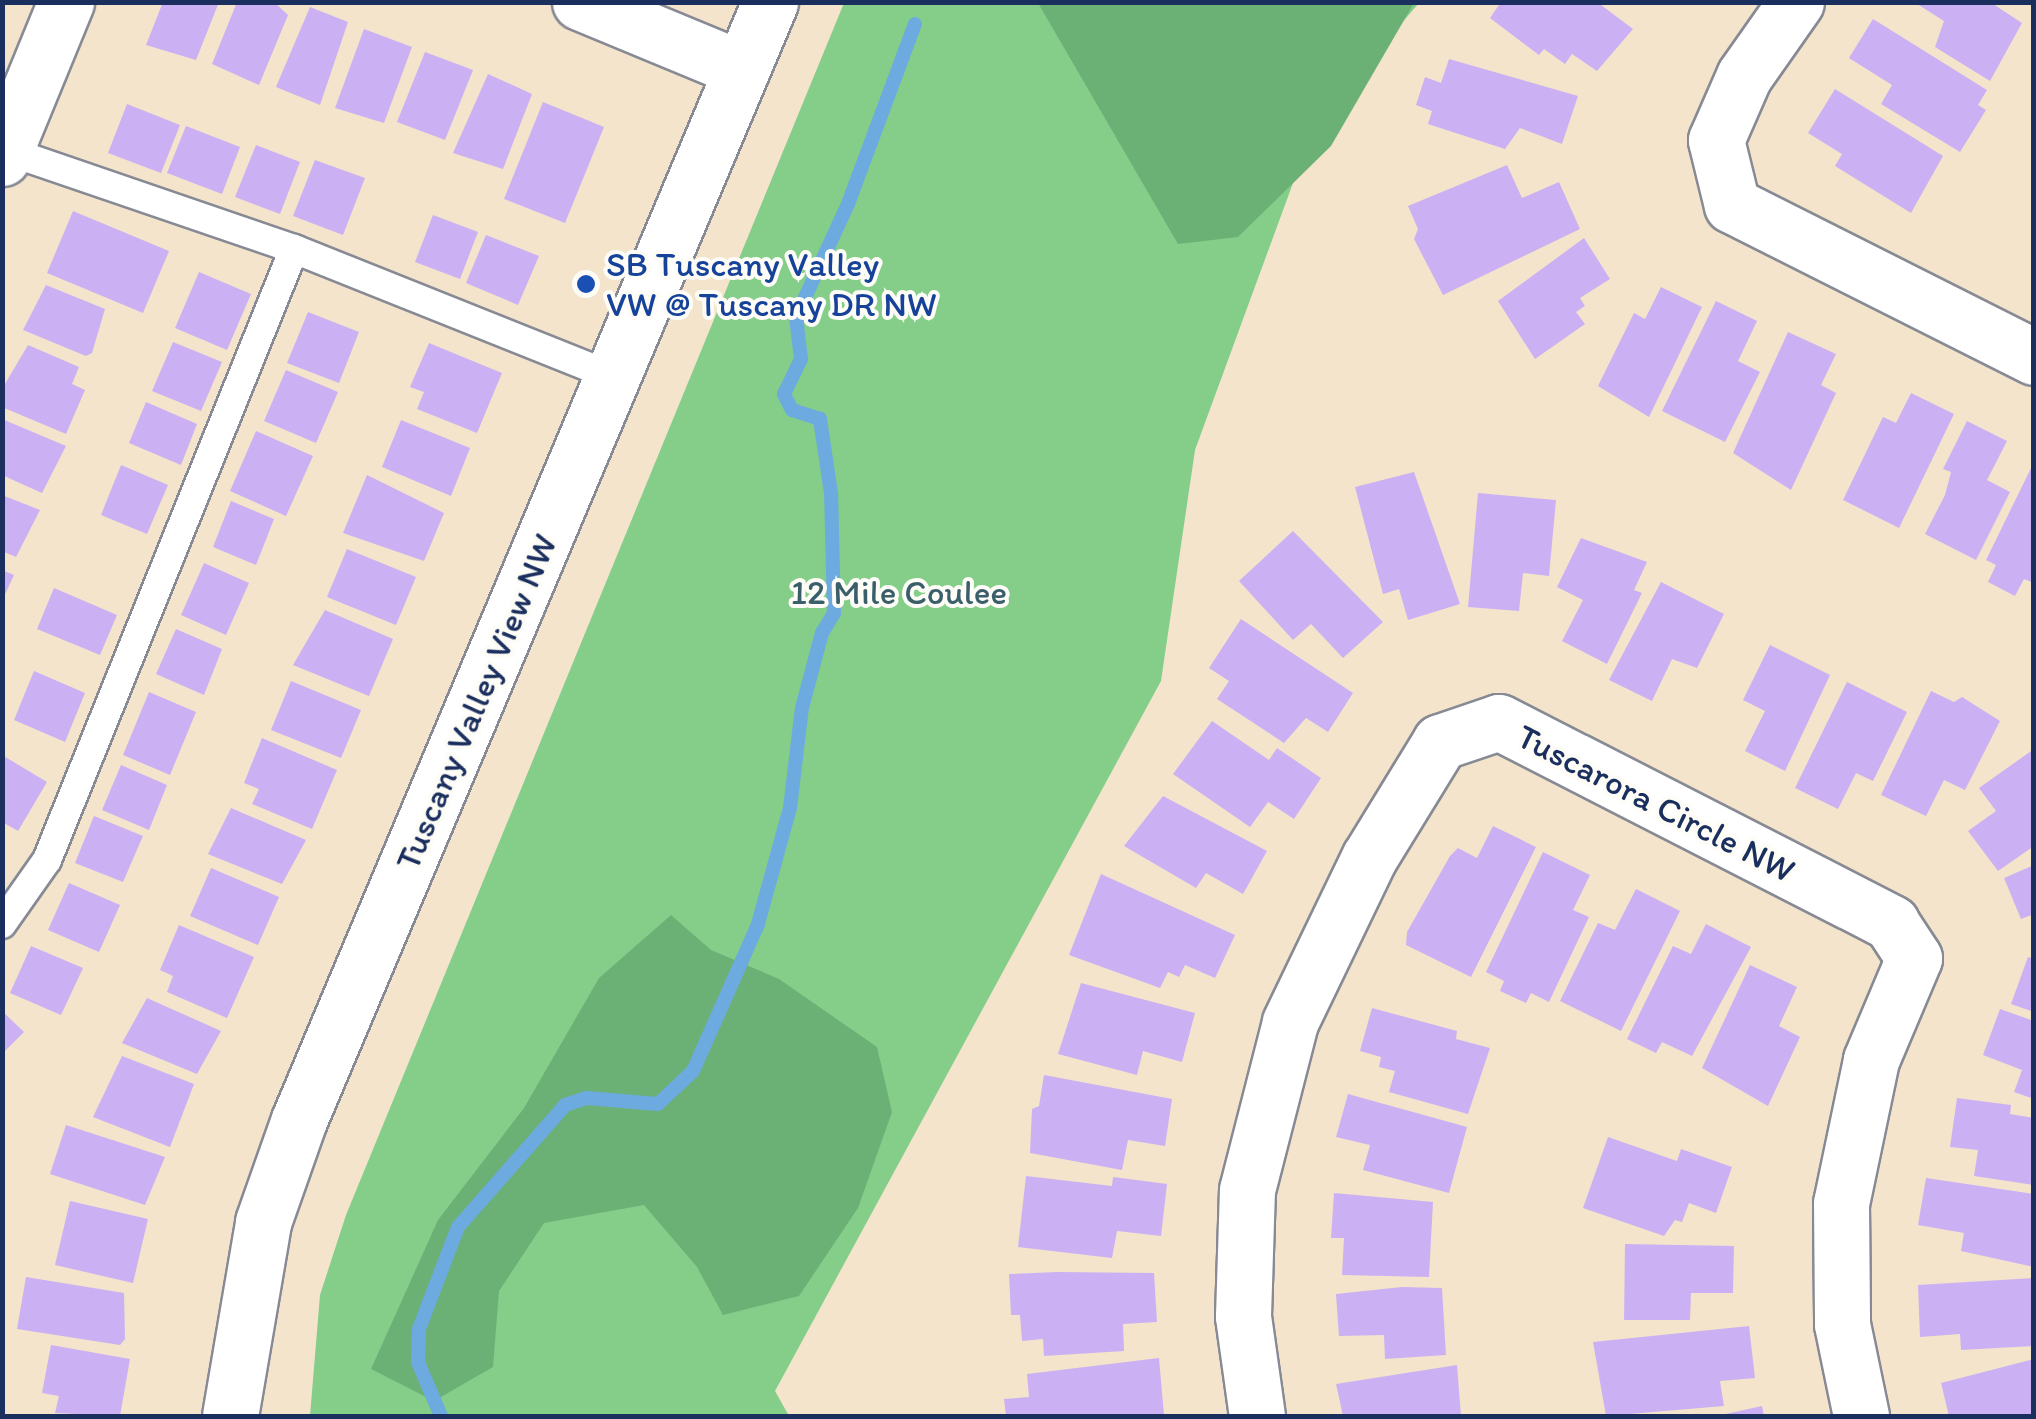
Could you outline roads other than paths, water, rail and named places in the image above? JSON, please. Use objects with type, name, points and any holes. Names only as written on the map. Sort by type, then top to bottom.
[{"type":"street","points":[[4,152],[66,2]]},
{"type":"street","points":[[580,2],[742,69]]},
{"type":"street","name":"Tuscany Valley View NW","points":[[230,1416],[263,1222],[299,1120],[770,2]]},
{"type":"street","points":[[1796,2],[1744,76],[1716,140],[1732,206],[2034,357]]},
{"type":"street","name":"Tuscarora Circle NW","points":[[1257,1416],[1243,1316],[1247,1190],[1290,1022],[1369,858],[1440,742],[1499,722],[1891,923],[1914,958],[1872,1060],[1841,1203],[1842,1324],[1861,1416]]},
{"type":"lane","points":[[4,152],[294,249],[611,376]]},
{"type":"lane","points":[[2,924],[47,860],[294,249]]},
{"type":"waterway","points":[[441,1416],[418,1362],[419,1329],[458,1227],[565,1105],[587,1098],[658,1104],[693,1071],[758,924],[790,808],[802,708],[822,633],[834,613],[831,493],[820,419],[792,410],[784,394],[801,359],[796,317],[848,204],[915,24]]},
{"type":"place","name":"SB Tuscany Valley VW @ Tuscany DR NW","points":[[586,284]]},
{"type":"park label","name":"12 Mile Coulee","points":[[899,592]]}]
